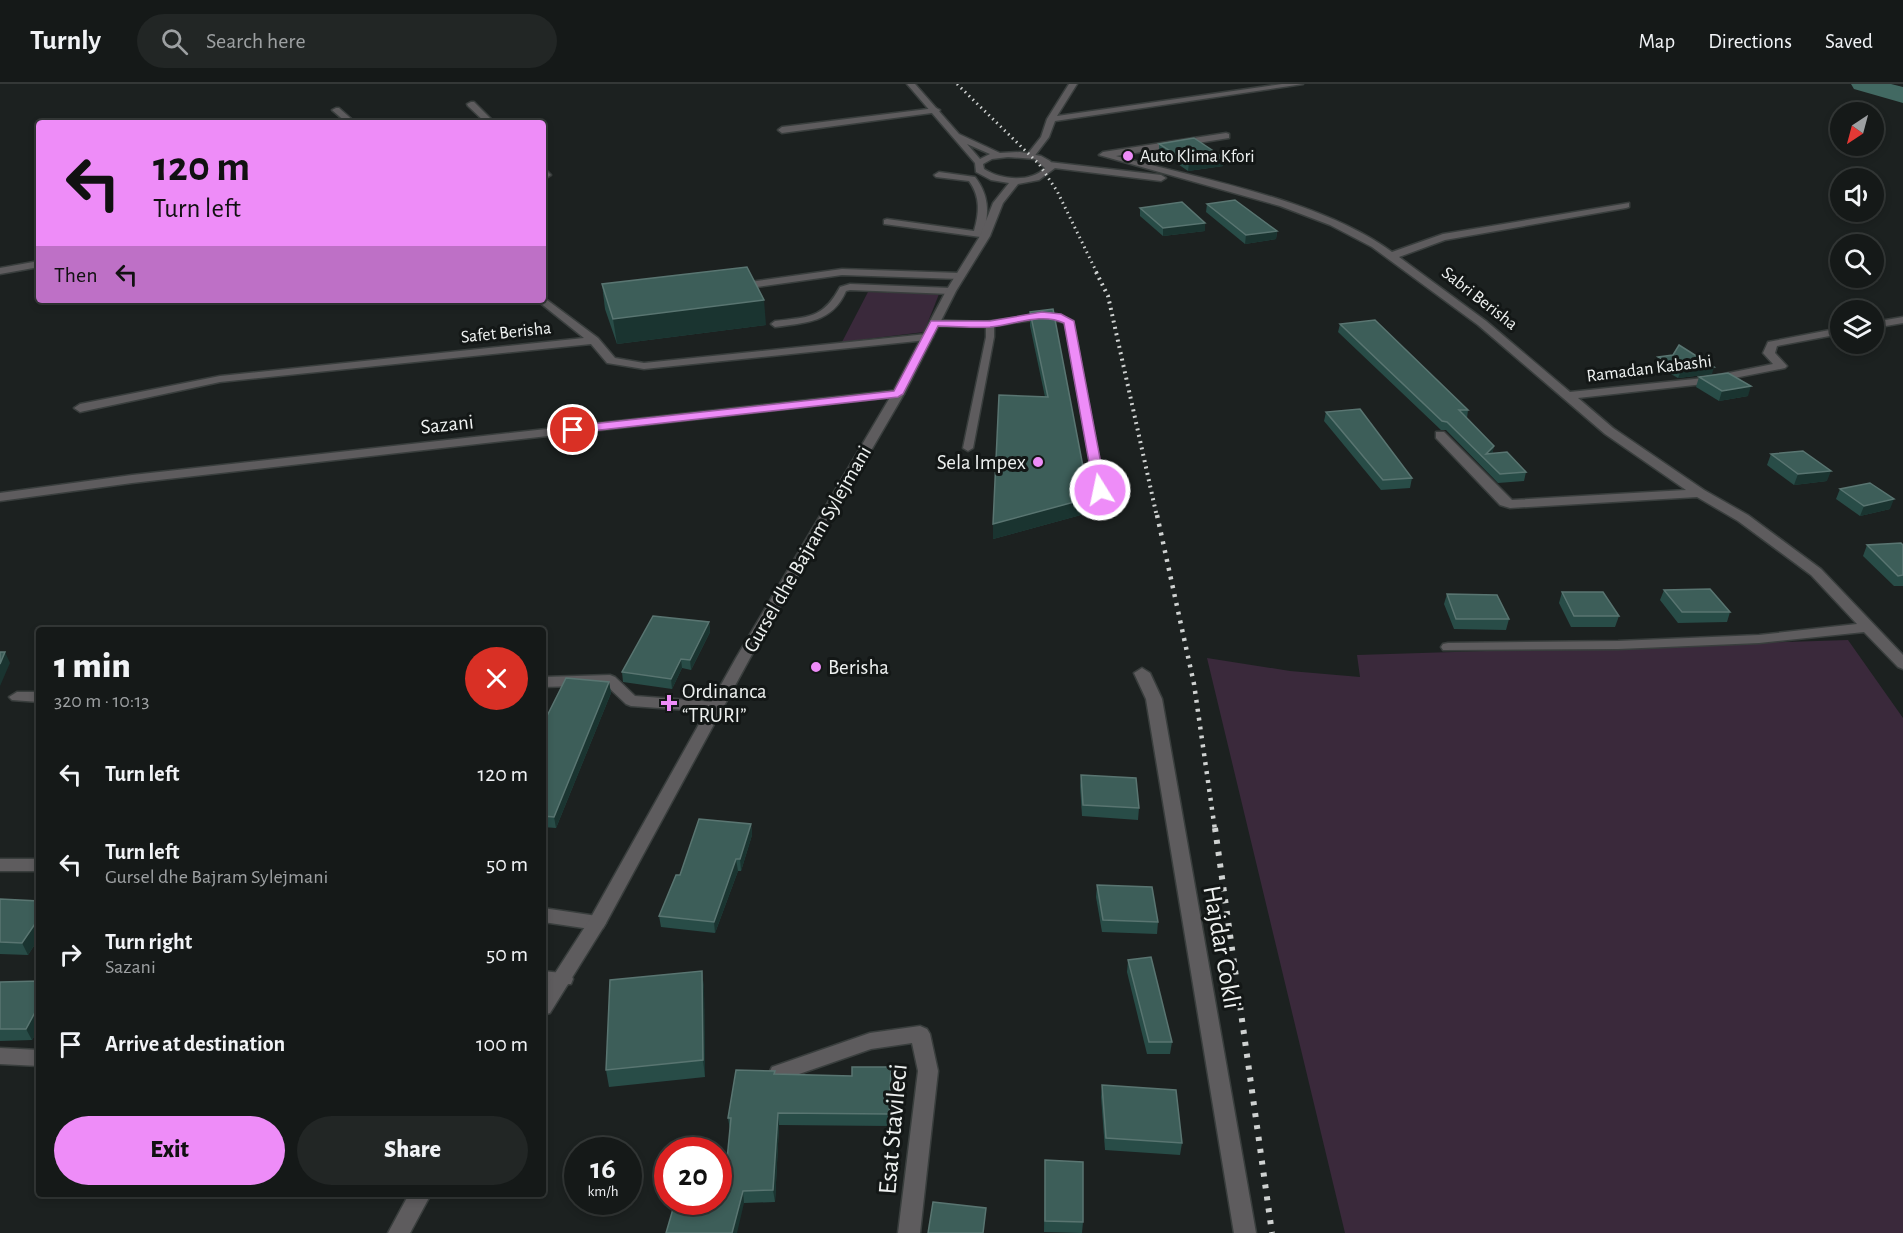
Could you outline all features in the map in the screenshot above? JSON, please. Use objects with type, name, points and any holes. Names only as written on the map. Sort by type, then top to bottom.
[{"type":"street","points":[[911,84],[959,137],[979,163],[979,170],[992,189],[1017,180],[1036,177],[1047,165],[1049,144],[1045,137]]},
{"type":"street","points":[[1030,156],[1045,137],[1051,119],[1073,84]]},
{"type":"street","points":[[1051,119],[1299,84]]},
{"type":"street","points":[[471,104],[489,120]]},
{"type":"street","points":[[336,110],[348,120]]},
{"type":"street","points":[[782,130],[936,110]]},
{"type":"street","name":"Sabri Berisha","points":[[1226,136],[1103,155],[1309,213],[1376,245],[1482,323],[1609,431],[1699,493],[1743,518],[1816,572],[1903,664]]},
{"type":"street","points":[[959,137],[998,155],[1030,156],[1047,165]]},
{"type":"street","points":[[979,163],[998,155]]},
{"type":"street","name":"Sabri Berisha","points":[[1047,165],[1208,183]]},
{"type":"street","points":[[887,222],[982,236],[984,204],[977,185],[972,179],[939,175]]},
{"type":"street","name":"Gursel dhe Bajram Sylejmani","points":[[546,1004],[564,979],[597,923],[716,707],[898,394],[982,236],[992,189],[1017,180]]},
{"type":"street","points":[[1390,257],[1413,246],[1443,237],[1626,205]]},
{"type":"street","points":[[0,271],[36,265]]},
{"type":"street","points":[[727,288],[842,272],[960,276]]},
{"type":"street","points":[[546,302],[594,340],[611,361],[644,366],[927,337]]},
{"type":"street","points":[[1884,323],[1903,320]]},
{"type":"street","name":"Ramadan Kabashi","points":[[1566,396],[1704,381],[1781,366],[1769,353],[1772,344],[1830,333]]},
{"type":"street","name":"Safet Berisha","points":[[80,408],[220,379],[594,340]]},
{"type":"street","name":"Sazani","points":[[0,497],[132,479],[898,394]]},
{"type":"street","points":[[1440,435],[1505,502],[1510,504],[1699,493]]},
{"type":"street","points":[[1448,647],[1618,645],[1735,640],[1868,627]]},
{"type":"street","name":"Hajdar Cokli","points":[[1142,673],[1154,699],[1245,1233]]},
{"type":"street","points":[[546,682],[609,680],[631,701],[716,707]]},
{"type":"street","points":[[17,697],[36,697]]},
{"type":"street","points":[[0,865],[36,865]]},
{"type":"street","points":[[546,915],[597,923]]},
{"type":"street","points":[[546,978],[564,979]]},
{"type":"street","name":"Esat Stavileci","points":[[779,1073],[870,1041],[921,1034],[928,1071],[909,1233]]},
{"type":"street","points":[[0,1056],[36,1058]]},
{"type":"street","points":[[399,1233],[418,1197]]},
{"type":"lane","points":[[775,324],[816,319],[828,313],[841,297],[843,289],[850,287],[951,291]]},
{"type":"lane","points":[[935,323],[990,324],[1042,315],[1058,316],[1069,321],[1100,490]]},
{"type":"lane","points":[[968,448],[990,337],[990,324]]},
{"type":"shaded area","points":[[868,292],[939,294],[924,332],[842,342]]},
{"type":"shaded area","points":[[1848,640],[1903,718],[1903,1233],[1345,1233],[1207,658],[1290,671],[1360,677],[1357,655]]},
{"type":"building","points":[[1194,138],[1224,158],[1189,163],[1159,144]]},
{"type":"building","points":[[1235,200],[1277,231],[1246,235],[1207,204]]},
{"type":"building","points":[[1182,202],[1205,223],[1163,228],[1140,208]]},
{"type":"building","points":[[747,267],[764,300],[613,319],[602,284]]},
{"type":"building","name":"Sela Impex","points":[[1053,309],[1089,498],[993,524],[999,395],[1048,397],[1030,312]]},
{"type":"building","points":[[1375,320],[1468,410],[1459,410],[1494,446],[1486,454],[1507,452],[1526,472],[1500,474],[1340,324]]},
{"type":"building","points":[[1679,345],[1714,367],[1681,371],[1658,357],[1673,355]]},
{"type":"building","points":[[1728,373],[1751,386],[1722,391],[1699,377]]},
{"type":"building","points":[[1360,409],[1412,478],[1383,480],[1326,412]]},
{"type":"building","points":[[1803,451],[1831,471],[1798,474],[1771,454]]},
{"type":"building","points":[[1870,483],[1894,499],[1864,506],[1840,489]]},
{"type":"building","points":[[1901,543],[1903,545],[1903,575],[1898,576],[1867,545]]},
{"type":"building","points":[[1710,589],[1730,612],[1682,612],[1664,590]]},
{"type":"building","points":[[1562,592],[1603,592],[1619,616],[1574,616]]},
{"type":"building","points":[[1447,594],[1497,595],[1509,619],[1456,619]]},
{"type":"building","points":[[653,616],[709,622],[690,660],[681,659],[671,679],[622,672]]},
{"type":"building","points":[[0,652],[5,652],[0,664]]},
{"type":"building","points":[[566,678],[609,682],[554,817],[546,816],[546,718]]},
{"type":"building","points":[[1081,775],[1136,778],[1139,808],[1083,805]]},
{"type":"building","points":[[699,819],[751,824],[740,859],[736,859],[714,922],[659,916],[676,875],[680,875]]},
{"type":"building","points":[[1097,885],[1152,887],[1158,922],[1103,920]]},
{"type":"building","points":[[0,899],[36,901],[36,922],[22,943],[0,942]]},
{"type":"building","points":[[1151,957],[1172,1042],[1149,1042],[1128,960]]},
{"type":"building","points":[[702,971],[703,1060],[606,1070],[610,980]]},
{"type":"building","points":[[36,981],[36,1011],[26,1029],[0,1029],[0,982]]},
{"type":"building","points":[[852,1067],[891,1067],[889,1114],[778,1113],[773,1190],[743,1191],[732,1233],[666,1233],[671,1215],[732,1215],[732,1137],[729,1137],[731,1118],[728,1118],[736,1070],[775,1071],[774,1074],[852,1076]]},
{"type":"building","points":[[1102,1085],[1176,1090],[1182,1143],[1106,1138]]},
{"type":"building","points":[[1045,1160],[1083,1162],[1083,1222],[1045,1221]]},
{"type":"building","points":[[933,1202],[986,1208],[983,1233],[928,1233]]},
{"type":"waterway","points":[[1863,84],[1903,95]]},
{"type":"railway","points":[[957,84],[1039,164],[1057,191],[1097,273]]},
{"type":"railway","points":[[1096,272],[1108,296],[1157,517]]},
{"type":"railway","points":[[1157,515],[1194,684],[1215,830]]},
{"type":"railway","points":[[1215,828],[1272,1233]]},
{"type":"place","name":"Auto Klima Kfori","points":[[1128,156]]},
{"type":"place","name":"Sela Impex","points":[[1038,462]]},
{"type":"place","name":"Berisha","points":[[816,667]]},
{"type":"place","name":"Ordinanca “TRURI”","points":[[669,703]]},
{"type":"route","points":[[573,430],[898,394],[935,323],[990,324],[1042,315],[1058,316],[1069,321],[1100,490]]}]
